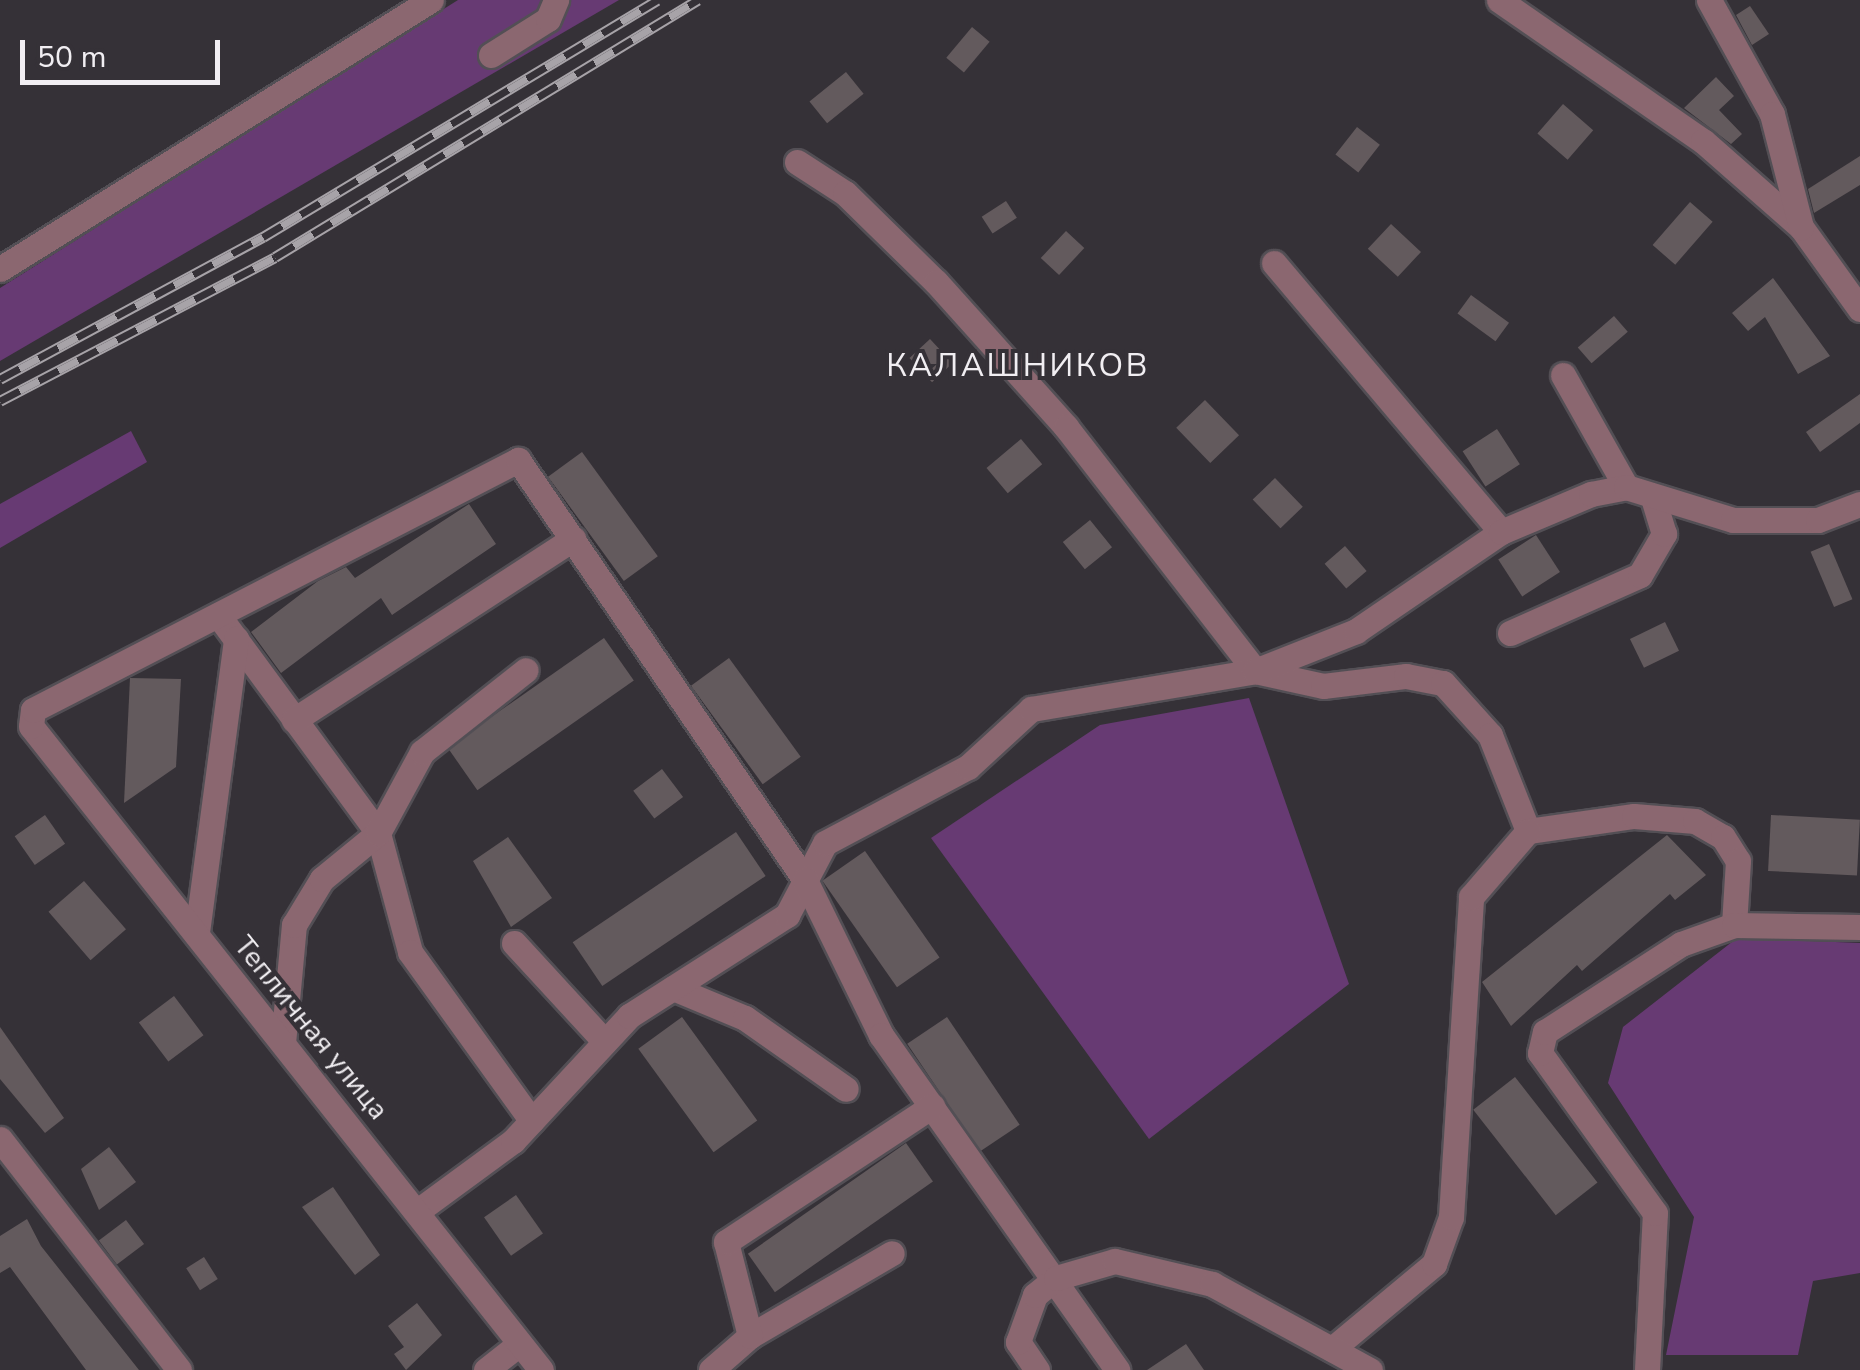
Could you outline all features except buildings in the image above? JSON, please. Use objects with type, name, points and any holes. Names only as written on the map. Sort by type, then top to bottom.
[{"type":"street","points":[[0,269],[431,0]]},
{"type":"street","points":[[490,56],[548,19],[556,0]]},
{"type":"street","points":[[1499,0],[1703,141],[1801,227],[1860,308]]},
{"type":"street","points":[[1708,0],[1772,114],[1801,227]]},
{"type":"street","points":[[797,162],[845,193],[936,282],[1066,427],[1255,671],[1323,686],[1406,676],[1443,682],[1490,736],[1528,831]]},
{"type":"street","points":[[1274,263],[1500,532]]},
{"type":"street","points":[[1563,375],[1626,487]]},
{"type":"street","points":[[532,1121],[410,952],[378,834],[218,615],[518,460],[805,880],[881,1035],[1118,1370]]},
{"type":"street","points":[[419,1210],[532,1121],[606,1042],[673,988],[787,916],[825,843],[968,767],[1031,709],[1255,671],[1356,631],[1500,532],[1626,487],[1733,520],[1818,520],[1860,504]]},
{"type":"street","points":[[1510,634],[1640,575],[1664,534],[1653,497]]},
{"type":"street","points":[[294,720],[573,540]]},
{"type":"street","name":"Тепличная улица","points":[[218,615],[33,710],[30,726],[419,1210],[541,1370]]},
{"type":"street","points":[[196,932],[236,639]]},
{"type":"street","points":[[283,1043],[294,925],[322,879],[378,834],[422,752],[526,670]]},
{"type":"street","points":[[1332,1349],[1434,1264],[1451,1217],[1472,897],[1528,831],[1634,816],[1696,821],[1723,837],[1738,862],[1734,925]]},
{"type":"street","points":[[1647,1370],[1655,1212],[1540,1053],[1545,1032],[1681,944],[1734,925],[1860,927]]},
{"type":"street","points":[[514,943],[606,1042]]},
{"type":"street","points":[[673,988],[745,1018],[846,1089]]},
{"type":"street","points":[[750,1336],[726,1242],[932,1106]]},
{"type":"street","points":[[0,1139],[179,1370]]},
{"type":"street","points":[[710,1370],[750,1336],[892,1252]]},
{"type":"street","points":[[1037,1370],[1018,1342],[1036,1294],[1056,1278],[1115,1261],[1212,1284],[1370,1370]]},
{"type":"street","points":[[486,1370],[518,1344]]},
{"type":"shaded area","points":[[458,0],[619,0],[0,361],[0,288]]},
{"type":"shaded area","points":[[131,431],[147,462],[0,548],[0,504]]},
{"type":"shaded area","points":[[1249,698],[1349,984],[1149,1139],[931,838],[1100,725]]},
{"type":"shaded area","points":[[1737,938],[1860,943],[1860,1273],[1813,1281],[1798,1355],[1666,1355],[1694,1217],[1608,1083],[1623,1027]]},
{"type":"railway","points":[[0,379],[263,237],[657,0]]},
{"type":"railway","points":[[0,401],[275,257],[698,0]]},
{"type":"district","name":"КАЛАШНИКОВ","points":[[1018,366]]}]
